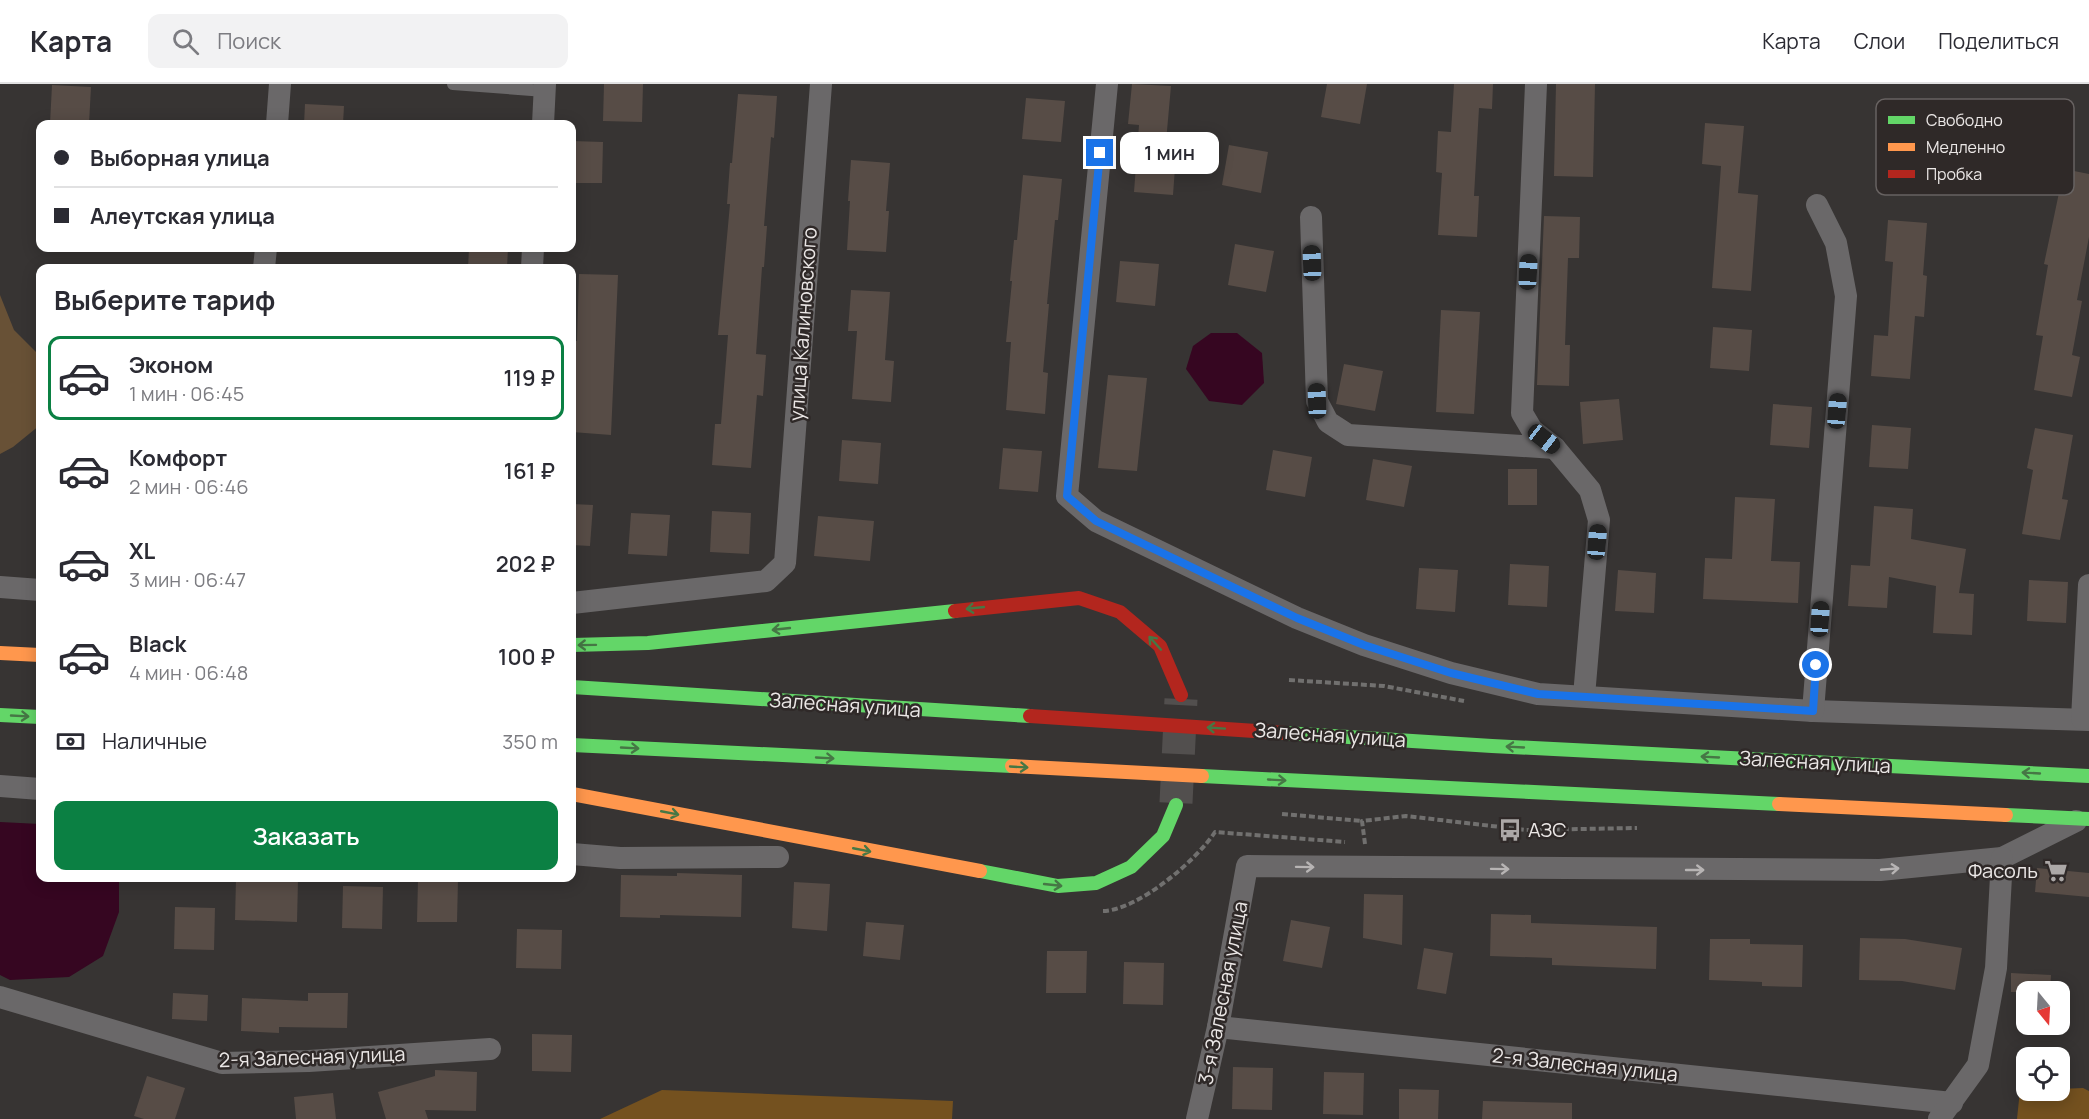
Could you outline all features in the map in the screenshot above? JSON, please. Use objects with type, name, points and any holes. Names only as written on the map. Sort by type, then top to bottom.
[{"type":"main road","points":[[576,645],[648,643],[1078,598],[1120,612],[1160,646],[1181,695]]},
{"type":"main road","points":[[0,653],[36,656]]},
{"type":"main road","name":"Залесная улица","points":[[576,687],[1492,746],[2089,776]]},
{"type":"main road","points":[[0,715],[36,717]]},
{"type":"main road","points":[[576,745],[2086,820]]},
{"type":"main road","points":[[576,795],[1058,886],[1096,883],[1131,867],[1163,836],[1176,805]]},
{"type":"street","points":[[276,120],[280,84]]},
{"type":"street","name":"улица Калиновского","points":[[576,603],[765,581],[785,563],[821,84]]},
{"type":"street","points":[[1107,84],[1067,496],[1096,521],[1297,618],[1364,645],[1451,673],[1538,694],[1616,700],[1813,711],[2086,719],[2089,585]]},
{"type":"street","points":[[1536,84],[1522,413],[1532,430],[1555,448],[1590,490],[1599,520],[1584,696]]},
{"type":"street","points":[[543,120],[545,87]]},
{"type":"street","points":[[1813,711],[1846,296],[1836,243],[1817,205]]},
{"type":"street","points":[[1311,217],[1317,401],[1328,422],[1348,435],[1555,448]]},
{"type":"street","points":[[0,587],[36,590]]},
{"type":"street","points":[[0,786],[36,789]]},
{"type":"street","points":[[1946,1111],[1978,1065],[1996,968],[2002,858],[2086,820]]},
{"type":"street","points":[[576,854],[620,858],[778,856]]},
{"type":"street","name":"3-я Залесная улица","points":[[1197,1119],[1218,1027],[1247,866],[1880,870],[2002,858]]},
{"type":"street","name":"2-я Залесная улица","points":[[0,997],[222,1063],[309,1061],[490,1049]]},
{"type":"street","name":"2-я Залесная улица","points":[[1218,1027],[1946,1111]]},
{"type":"lane","points":[[453,84],[545,87]]},
{"type":"path","points":[[1289,680],[1384,686]]},
{"type":"path","points":[[1282,814],[1362,821],[1406,816],[1526,830],[1636,828]]},
{"type":"path","points":[[1097,912],[1108,911],[1137,900],[1177,873],[1215,832],[1366,844],[1362,821]]},
{"type":"shaded area","points":[[0,295],[14,330],[36,352],[36,428],[13,447],[0,454]]},
{"type":"shaded area","points":[[1211,333],[1237,333],[1262,353],[1264,383],[1242,405],[1209,401],[1186,369],[1193,346]]},
{"type":"shaded area","points":[[0,822],[36,824],[36,882],[119,882],[119,912],[103,956],[69,977],[10,980],[0,975]]},
{"type":"shaded area","points":[[2083,1088],[2089,1091],[2089,1119],[2017,1119],[2019,1101],[2070,1101],[2070,1089]]},
{"type":"shaded area","points":[[662,1090],[953,1101],[952,1119],[600,1119]]},
{"type":"building","points":[[604,84],[643,84],[642,122],[603,121]]},
{"type":"building","points":[[1132,84],[1171,86],[1165,153],[1176,154],[1173,195],[1134,192],[1139,125],[1128,124]]},
{"type":"building","points":[[1327,84],[1367,84],[1360,124],[1321,117]]},
{"type":"building","points":[[1454,84],[1493,84],[1492,109],[1479,108],[1474,196],[1479,196],[1477,237],[1438,235],[1442,173],[1436,172],[1438,131],[1451,132]]},
{"type":"building","points":[[1556,84],[1595,84],[1593,177],[1554,176]]},
{"type":"building","points":[[52,85],[91,87],[89,120],[50,120]]},
{"type":"building","points":[[738,94],[777,96],[774,138],[771,137],[764,226],[767,226],[756,354],[766,355],[763,396],[757,395],[751,468],[712,465],[715,424],[721,424],[728,335],[718,335],[730,204],[727,204],[730,163],[732,163]]},
{"type":"building","points":[[1026,98],[1065,101],[1061,142],[1022,139]]},
{"type":"building","points":[[305,104],[344,106],[343,120],[304,120]]},
{"type":"building","points":[[1705,123],[1744,126],[1738,193],[1758,195],[1751,291],[1712,288],[1721,166],[1702,164]]},
{"type":"building","points":[[576,141],[603,142],[602,183],[576,183]]},
{"type":"building","points":[[1229,145],[1268,152],[1261,193],[1222,185]]},
{"type":"building","points":[[851,160],[890,163],[886,211],[889,211],[886,252],[847,250]]},
{"type":"building","points":[[2074,171],[2089,174],[2089,237],[2077,300],[2082,301],[2072,355],[2080,357],[2072,397],[2034,390],[2043,336],[2036,335],[2048,265],[2044,264],[2059,195],[2074,195]]},
{"type":"building","points":[[1023,175],[1062,179],[1058,220],[1055,220],[1047,304],[1049,304],[1043,372],[1048,373],[1045,414],[1006,410],[1011,342],[1006,342],[1012,281],[1010,281],[1014,240],[1017,240]]},
{"type":"building","points":[[1544,216],[1580,217],[1579,258],[1568,258],[1565,345],[1570,345],[1569,386],[1537,385]]},
{"type":"building","points":[[1888,220],[1927,223],[1923,275],[1927,276],[1924,317],[1915,316],[1910,379],[1871,376],[1874,335],[1888,336],[1893,262],[1885,261]]},
{"type":"building","points":[[1235,244],[1274,251],[1266,292],[1228,285]]},
{"type":"building","points":[[469,252],[508,252],[507,264],[468,264]]},
{"type":"building","points":[[1120,261],[1159,264],[1155,306],[1116,302]]},
{"type":"building","points":[[579,274],[618,275],[611,435],[576,432]]},
{"type":"building","points":[[851,290],[890,292],[885,360],[894,361],[891,402],[852,399],[857,331],[848,331]]},
{"type":"building","points":[[1441,310],[1480,312],[1474,414],[1436,412]]},
{"type":"building","points":[[1713,327],[1752,330],[1749,371],[1710,368]]},
{"type":"building","points":[[1344,364],[1383,371],[1375,411],[1336,404]]},
{"type":"building","points":[[1108,375],[1147,378],[1137,471],[1098,468]]},
{"type":"building","points":[[1619,399],[1623,440],[1583,444],[1580,402]]},
{"type":"building","points":[[1773,404],[1812,407],[1809,448],[1770,445]]},
{"type":"building","points":[[1872,425],[1911,428],[1908,469],[1869,467]]},
{"type":"building","points":[[2035,428],[2073,435],[2062,499],[2068,500],[2060,540],[2022,534],[2033,470],[2027,468]]},
{"type":"building","points":[[842,440],[881,443],[878,484],[839,481]]},
{"type":"building","points":[[1003,448],[1042,451],[1038,492],[999,489]]},
{"type":"building","points":[[1273,450],[1312,457],[1305,497],[1266,490]]},
{"type":"building","points":[[1373,459],[1412,466],[1404,507],[1366,500]]},
{"type":"building","points":[[1508,469],[1537,469],[1537,505],[1508,505]]},
{"type":"building","points":[[1735,497],[1775,499],[1771,561],[1800,562],[1798,603],[1703,599],[1705,558],[1732,559]]},
{"type":"building","points":[[576,504],[593,505],[590,546],[576,545]]},
{"type":"building","points":[[1874,506],[1913,509],[1911,539],[1966,549],[1959,593],[1974,594],[1972,635],[1933,633],[1936,586],[1889,577],[1887,608],[1848,606],[1851,565],[1870,566]]},
{"type":"building","points":[[712,511],[751,513],[749,554],[710,552]]},
{"type":"building","points":[[631,513],[670,515],[667,556],[628,554]]},
{"type":"building","points":[[818,516],[874,521],[870,561],[814,556]]},
{"type":"building","points":[[1510,564],[1549,566],[1547,607],[1508,605]]},
{"type":"building","points":[[1419,568],[1458,570],[1455,612],[1416,609]]},
{"type":"building","points":[[1618,570],[1656,573],[1654,613],[1615,611]]},
{"type":"building","points":[[2029,580],[2068,582],[2066,623],[2027,621]]},
{"type":"building","points":[[2037,868],[2089,873],[2089,897],[2035,892]]},
{"type":"building","points":[[677,873],[742,875],[741,917],[660,915],[660,918],[620,917],[621,875],[677,876]]},
{"type":"building","points":[[236,882],[298,882],[297,922],[235,920]]},
{"type":"building","points":[[418,882],[458,882],[457,922],[417,922]]},
{"type":"building","points":[[794,882],[830,884],[827,931],[792,928]]},
{"type":"building","points":[[343,886],[383,887],[382,929],[342,928]]},
{"type":"building","points":[[1364,894],[1403,895],[1402,945],[1363,938]]},
{"type":"building","points":[[175,907],[215,908],[214,950],[174,949]]},
{"type":"building","points":[[1491,914],[1531,915],[1531,923],[1657,927],[1656,969],[1552,965],[1552,958],[1490,956]]},
{"type":"building","points":[[1291,920],[1330,927],[1322,968],[1283,961]]},
{"type":"building","points":[[866,922],[904,925],[900,960],[863,956]]},
{"type":"building","points":[[517,929],[562,930],[561,969],[516,968]]},
{"type":"building","points":[[1860,938],[1905,939],[1962,948],[1955,990],[1902,981],[1859,980]]},
{"type":"building","points":[[1710,939],[1750,939],[1750,944],[1803,945],[1802,987],[1762,986],[1762,982],[1709,980]]},
{"type":"building","points":[[1424,948],[1453,953],[1446,994],[1417,989]]},
{"type":"building","points":[[1047,951],[1087,951],[1086,993],[1046,993]]},
{"type":"building","points":[[1124,962],[1164,963],[1163,1005],[1123,1004]]},
{"type":"building","points":[[2011,973],[2051,975],[2051,981],[2016,981],[2016,992],[2011,992]]},
{"type":"building","points":[[173,993],[208,995],[207,1021],[172,1019]]},
{"type":"building","points":[[308,993],[348,993],[347,1028],[279,1027],[279,1033],[241,1031],[242,998],[308,1001]]},
{"type":"building","points":[[532,1034],[572,1035],[571,1072],[532,1071]]},
{"type":"building","points":[[1233,1067],[1273,1068],[1272,1110],[1232,1109]]},
{"type":"building","points":[[435,1070],[477,1072],[476,1111],[425,1110],[428,1119],[386,1119],[378,1092],[435,1076]]},
{"type":"building","points":[[1324,1072],[1364,1073],[1363,1115],[1323,1114]]},
{"type":"building","points":[[147,1076],[185,1088],[175,1119],[144,1119],[134,1116]]},
{"type":"building","points":[[1399,1089],[1439,1090],[1438,1119],[1399,1119]]},
{"type":"building","points":[[333,1093],[336,1119],[296,1119],[294,1097]]},
{"type":"building","points":[[1483,1101],[1572,1103],[1572,1119],[1482,1119]]},
{"type":"tunnel","points":[[1176,803],[1181,699]]},
{"type":"traffic: fast","points":[[576,645],[648,643],[955,611]]},
{"type":"traffic: fast","points":[[576,687],[1030,716]]},
{"type":"traffic: fast","points":[[0,715],[36,717]]},
{"type":"traffic: fast","points":[[1285,733],[1492,746],[2089,776]]},
{"type":"traffic: fast","points":[[576,745],[1012,766]]},
{"type":"traffic: fast","points":[[1202,776],[1779,804]]},
{"type":"traffic: fast","points":[[980,871],[1058,886],[1096,883],[1131,867],[1163,836],[1176,805]]},
{"type":"traffic: fast","points":[[2006,815],[2089,819]]},
{"type":"traffic: slow","points":[[0,653],[36,655]]},
{"type":"traffic: slow","points":[[1012,766],[1202,776]]},
{"type":"traffic: slow","points":[[576,795],[980,871]]},
{"type":"traffic: slow","points":[[1779,804],[2006,815]]},
{"type":"traffic: jam","points":[[955,611],[1079,598],[1120,612],[1160,646],[1181,695]]},
{"type":"traffic: jam","points":[[1030,716],[1285,733]]},
{"type":"place","name":"АЗС","points":[[1510,830]]},
{"type":"place","name":"Фасоль","points":[[2056,871]]},
{"type":"route","points":[[1100,153],[1067,496],[1096,521],[1297,618],[1364,645],[1451,673],[1538,694],[1813,711],[1816,665]]}]
